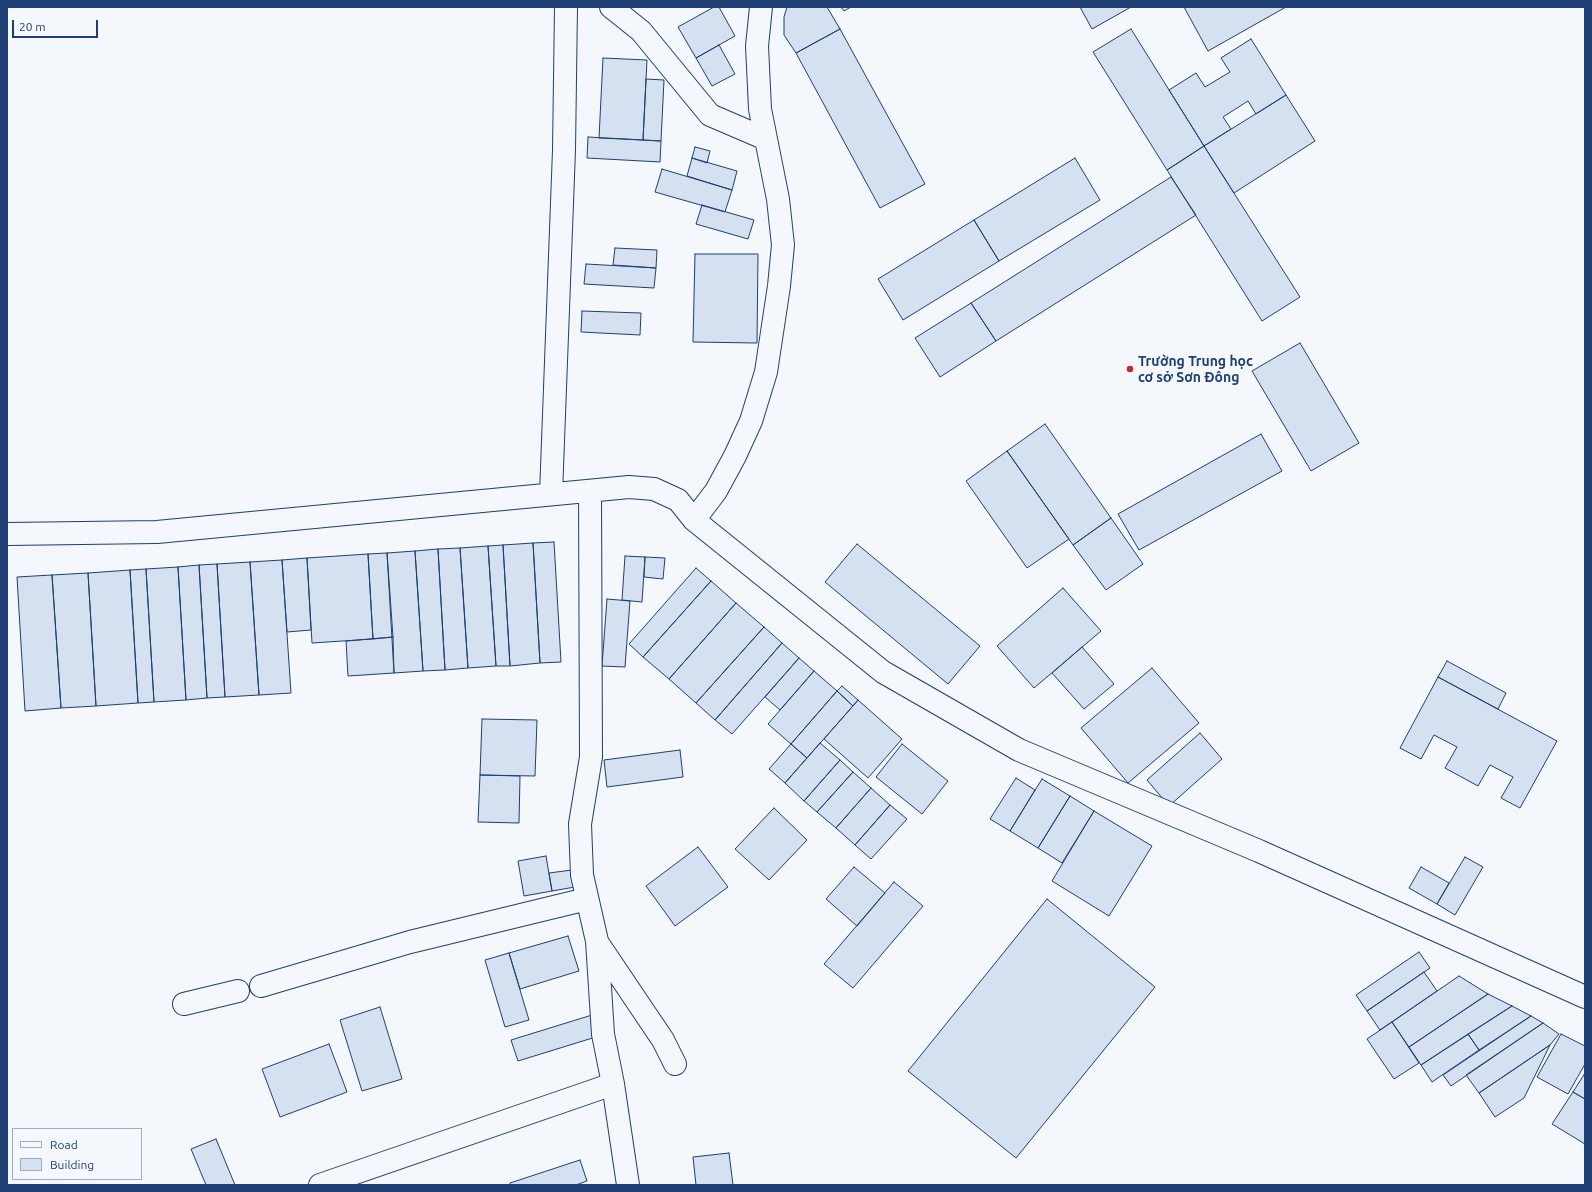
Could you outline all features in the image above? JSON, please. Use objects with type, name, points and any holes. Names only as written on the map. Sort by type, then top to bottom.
[{"type":"street","points":[[551,494],[564,150],[566,7]]},
{"type":"street","points":[[611,7],[641,31],[710,115],[766,139]]},
{"type":"street","points":[[694,520],[716,491],[751,422],[766,372],[779,286],[783,245],[778,199],[760,109],[757,46],[761,7]]},
{"type":"street","points":[[7,534],[157,532],[629,487],[654,490],[678,500],[694,520],[883,672],[1019,750],[1259,851],[1585,997]]},
{"type":"street","points":[[590,491],[591,757],[580,824],[582,875],[596,941],[603,1034],[613,1084],[628,1185]]},
{"type":"street","points":[[261,986],[410,942],[587,899]]},
{"type":"street","points":[[596,941],[663,1040],[675,1064]]},
{"type":"street","points":[[184,1004],[238,991]]},
{"type":"street","points":[[320,1185],[613,1084]]},
{"type":"building","points":[[714,7],[719,7],[735,36],[696,58],[678,27]]},
{"type":"building","points":[[787,7],[827,7],[840,29],[796,53],[784,35],[784,17]]},
{"type":"building","points":[[841,7],[851,7],[844,11]]},
{"type":"building","points":[[1080,7],[1131,7],[1092,29]]},
{"type":"building","points":[[1184,7],[1286,7],[1208,51]]},
{"type":"building","points":[[840,29],[925,184],[880,208],[796,53]]},
{"type":"building","points":[[1131,29],[1204,146],[1167,170],[1093,52]]},
{"type":"building","points":[[1251,39],[1286,95],[1256,114],[1248,101],[1223,117],[1231,129],[1204,146],[1169,90],[1196,73],[1205,87],[1230,72],[1221,58]]},
{"type":"building","points":[[719,45],[735,74],[712,86],[696,58]]},
{"type":"building","points":[[603,58],[647,60],[643,140],[599,138]]},
{"type":"building","points":[[646,79],[664,80],[661,141],[643,140]]},
{"type":"building","points":[[1286,95],[1315,141],[1234,193],[1204,146]]},
{"type":"building","points":[[588,137],[661,141],[660,162],[587,158]]},
{"type":"building","points":[[1204,146],[1300,297],[1262,321],[1167,170]]},
{"type":"building","points":[[695,147],[710,151],[707,163],[692,158]]},
{"type":"building","points":[[692,158],[737,171],[732,190],[687,176]]},
{"type":"building","points":[[1075,158],[1100,200],[999,261],[974,220]]},
{"type":"building","points":[[662,169],[732,190],[725,212],[655,192]]},
{"type":"building","points":[[1171,177],[1196,215],[996,341],[971,303]]},
{"type":"building","points":[[702,205],[754,220],[748,239],[696,224]]},
{"type":"building","points":[[974,220],[999,261],[903,320],[878,279]]},
{"type":"building","points":[[615,248],[657,250],[656,268],[613,265]]},
{"type":"building","points":[[695,254],[758,254],[757,343],[693,342]]},
{"type":"building","points":[[586,264],[656,268],[654,288],[584,284]]},
{"type":"building","points":[[971,303],[996,341],[940,377],[915,338]]},
{"type":"building","points":[[582,311],[641,313],[640,335],[581,332]]},
{"type":"building","points":[[1300,343],[1359,443],[1311,471],[1252,371]]},
{"type":"building","points":[[1045,424],[1111,518],[1073,545],[1007,451]]},
{"type":"building","points":[[1261,434],[1282,471],[1139,550],[1118,514]]},
{"type":"building","points":[[1007,451],[1069,539],[1027,568],[966,481]]},
{"type":"building","points":[[1111,518],[1143,564],[1106,590],[1073,545]]},
{"type":"building","points":[[554,542],[561,662],[540,663],[533,543]]},
{"type":"building","points":[[533,543],[540,663],[510,666],[503,545]]},
{"type":"building","points":[[857,544],[980,646],[948,684],[825,582]]},
{"type":"building","points":[[503,545],[510,666],[496,666],[488,546]]},
{"type":"building","points":[[488,546],[496,666],[468,668],[460,548]]},
{"type":"building","points":[[460,548],[468,668],[445,670],[438,549]]},
{"type":"building","points":[[438,549],[445,670],[423,671],[415,551]]},
{"type":"building","points":[[415,551],[423,671],[394,673],[387,553]]},
{"type":"building","points":[[387,553],[393,637],[373,639],[368,554]]},
{"type":"building","points":[[368,554],[373,639],[312,643],[307,558]]},
{"type":"building","points":[[625,556],[645,557],[642,602],[622,600]]},
{"type":"building","points":[[645,557],[665,558],[663,579],[644,577]]},
{"type":"building","points":[[307,558],[311,630],[287,632],[282,560]]},
{"type":"building","points":[[282,560],[291,693],[259,695],[250,562]]},
{"type":"building","points":[[250,562],[259,695],[225,697],[217,564]]},
{"type":"building","points":[[217,564],[225,697],[207,698],[199,565]]},
{"type":"building","points":[[199,565],[207,698],[186,700],[178,567]]},
{"type":"building","points":[[178,567],[186,700],[154,702],[146,569]]},
{"type":"building","points":[[696,568],[711,581],[643,657],[629,644]]},
{"type":"building","points":[[146,569],[154,702],[138,703],[130,570]]},
{"type":"building","points":[[130,570],[138,703],[96,706],[88,573]]},
{"type":"building","points":[[88,573],[96,706],[61,708],[52,575]]},
{"type":"building","points":[[52,575],[61,708],[25,711],[17,577]]},
{"type":"building","points":[[711,581],[736,603],[669,679],[643,657]]},
{"type":"building","points":[[1063,588],[1101,631],[1034,688],[997,646]]},
{"type":"building","points":[[607,599],[630,601],[625,667],[602,666]]},
{"type":"building","points":[[736,603],[764,627],[696,703],[669,679]]},
{"type":"building","points":[[764,627],[782,643],[715,720],[696,703]]},
{"type":"building","points":[[393,637],[394,673],[348,676],[346,641]]},
{"type":"building","points":[[782,643],[799,658],[732,734],[715,720]]},
{"type":"building","points":[[1082,647],[1114,684],[1084,709],[1052,673]]},
{"type":"building","points":[[799,658],[814,671],[780,710],[765,697]]},
{"type":"building","points":[[1447,661],[1506,693],[1498,709],[1438,677]]},
{"type":"building","points":[[1152,668],[1199,723],[1128,783],[1081,728]]},
{"type":"building","points":[[814,671],[837,691],[791,744],[768,724]]},
{"type":"building","points":[[1438,677],[1557,741],[1520,808],[1501,798],[1513,777],[1490,765],[1478,786],[1445,768],[1457,747],[1434,735],[1421,759],[1400,748]]},
{"type":"building","points":[[842,686],[858,700],[853,706],[837,691]]},
{"type":"building","points":[[837,691],[853,706],[807,758],[791,744]]},
{"type":"building","points":[[858,700],[902,739],[868,778],[824,739]]},
{"type":"building","points":[[482,719],[537,720],[535,776],[480,775]]},
{"type":"building","points":[[1200,733],[1222,759],[1169,806],[1147,780]]},
{"type":"building","points":[[820,743],[840,760],[804,801],[785,783]]},
{"type":"building","points":[[791,744],[807,758],[785,783],[769,769]]},
{"type":"building","points":[[902,744],[948,781],[922,814],[876,777]]},
{"type":"building","points":[[680,750],[683,777],[607,787],[604,760]]},
{"type":"building","points":[[840,760],[853,772],[817,812],[804,801]]},
{"type":"building","points":[[853,772],[871,788],[836,828],[817,812]]},
{"type":"building","points":[[480,775],[520,776],[519,823],[478,822]]},
{"type":"building","points":[[1016,778],[1035,790],[1010,831],[990,819]]},
{"type":"building","points":[[1042,779],[1070,796],[1038,848],[1010,831]]},
{"type":"building","points":[[871,788],[890,805],[855,845],[836,828]]},
{"type":"building","points":[[1070,796],[1094,811],[1062,863],[1038,848]]},
{"type":"building","points":[[890,805],[907,819],[871,859],[855,845]]},
{"type":"building","points":[[774,808],[807,840],[769,880],[735,849]]},
{"type":"building","points":[[1094,811],[1152,846],[1109,916],[1052,881]]},
{"type":"building","points":[[698,847],[728,887],[675,926],[646,886]]},
{"type":"building","points":[[546,856],[552,891],[524,896],[518,861]]},
{"type":"building","points":[[1465,857],[1483,867],[1455,915],[1437,904]]},
{"type":"building","points":[[854,867],[885,893],[857,926],[826,899]]},
{"type":"building","points":[[1421,867],[1449,883],[1437,904],[1409,888]]},
{"type":"building","points":[[572,870],[575,887],[552,891],[549,873]]},
{"type":"building","points":[[894,882],[923,906],[853,988],[824,964]]},
{"type":"building","points":[[1047,899],[1155,987],[1016,1158],[908,1071]]},
{"type":"building","points":[[568,936],[579,971],[520,989],[509,953]]},
{"type":"building","points":[[1419,952],[1430,968],[1367,1011],[1356,995]]},
{"type":"building","points":[[509,953],[529,1020],[505,1027],[485,960]]},
{"type":"building","points":[[1424,972],[1437,991],[1380,1030],[1367,1011]]},
{"type":"building","points":[[1459,976],[1488,994],[1409,1047],[1392,1022]]},
{"type":"building","points":[[1488,994],[1512,1006],[1421,1065],[1409,1047]]},
{"type":"building","points":[[1512,1006],[1531,1016],[1479,1050],[1468,1034]]},
{"type":"building","points":[[380,1007],[402,1079],[362,1091],[340,1020]]},
{"type":"building","points":[[592,1015],[599,1036],[518,1061],[511,1040]]},
{"type":"building","points":[[1531,1016],[1543,1023],[1451,1086],[1443,1075]]},
{"type":"building","points":[[1392,1022],[1419,1063],[1394,1079],[1367,1039]]},
{"type":"building","points":[[1543,1023],[1559,1034],[1550,1045],[1479,1093],[1466,1075]]},
{"type":"building","points":[[1468,1034],[1479,1050],[1432,1082],[1421,1065]]},
{"type":"building","points":[[1561,1034],[1585,1046],[1585,1064],[1568,1094],[1537,1077]]},
{"type":"building","points":[[329,1044],[347,1092],[280,1117],[262,1069]]},
{"type":"building","points":[[1550,1045],[1524,1098],[1495,1117],[1479,1093]]},
{"type":"building","points":[[1585,1073],[1585,1099],[1573,1092]]},
{"type":"building","points":[[1573,1092],[1585,1099],[1585,1144],[1552,1124]]},
{"type":"building","points":[[216,1139],[235,1185],[206,1185],[191,1149]]},
{"type":"building","points":[[729,1153],[733,1185],[696,1185],[693,1157]]},
{"type":"building","points":[[580,1160],[587,1181],[576,1185],[510,1185],[510,1183]]},
{"type":"place","name":"Trường Trung học cơ sở Sơn Đông","points":[[1130,369]]}]
